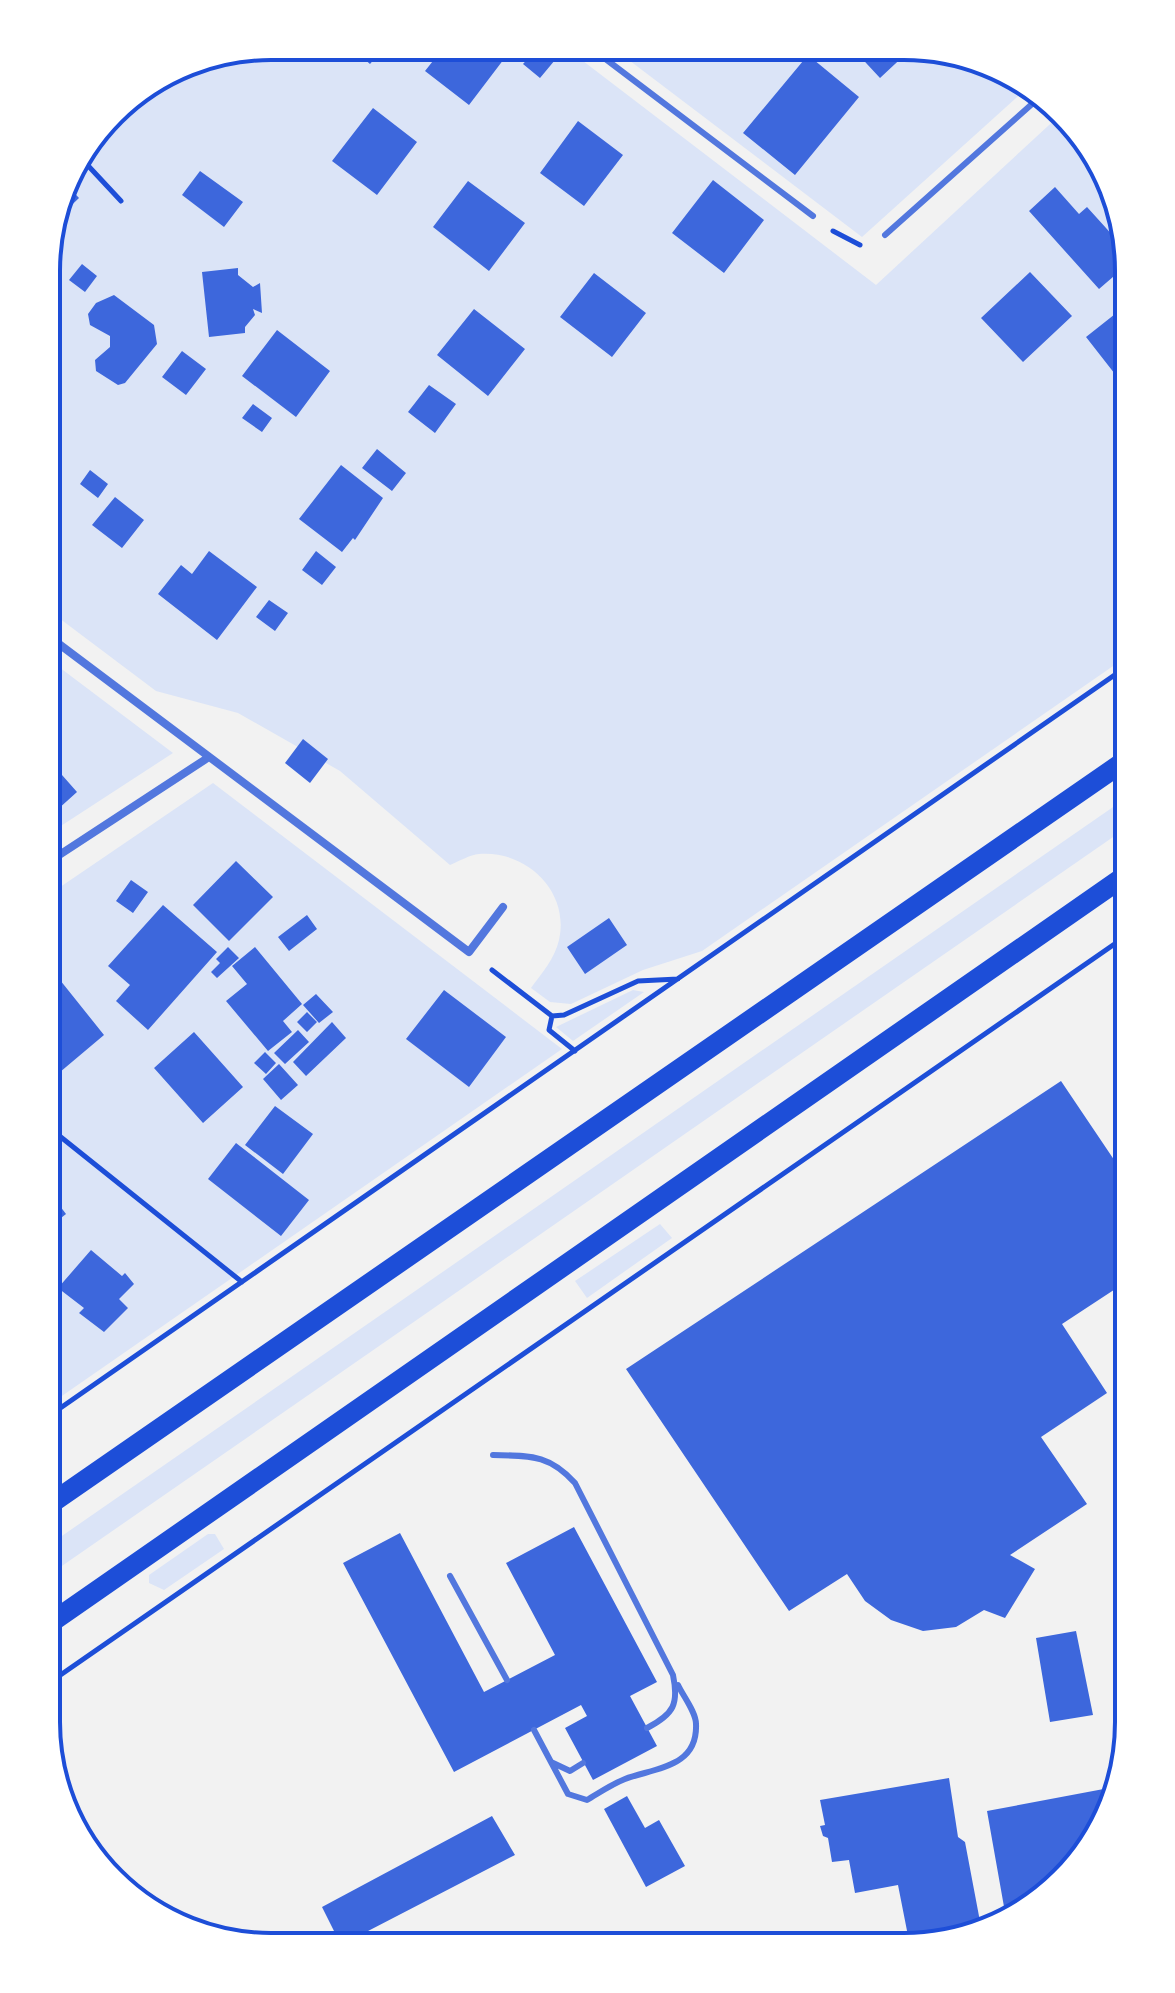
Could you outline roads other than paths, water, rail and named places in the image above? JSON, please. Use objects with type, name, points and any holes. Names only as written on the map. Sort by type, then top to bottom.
[{"type":"main road","points":[[60,1497],[1115,768]]},
{"type":"main road","points":[[60,1616],[1115,883]]},
{"type":"street","points":[[60,645],[469,952],[503,907]]},
{"type":"street","points":[[60,854],[209,757]]},
{"type":"lane","points":[[607,60],[813,216]]},
{"type":"lane","points":[[885,235],[1032,104]]},
{"type":"lane","points":[[493,1455],[533,1457],[558,1465],[575,1483],[696,1722],[693,1741],[683,1757],[656,1773],[626,1779],[587,1800],[568,1794],[534,1730]]},
{"type":"lane","points":[[450,1576],[507,1680]]},
{"type":"lane","points":[[647,1728],[670,1716],[678,1698],[673,1675]]},
{"type":"lane","points":[[551,1762],[570,1771],[583,1763]]}]
